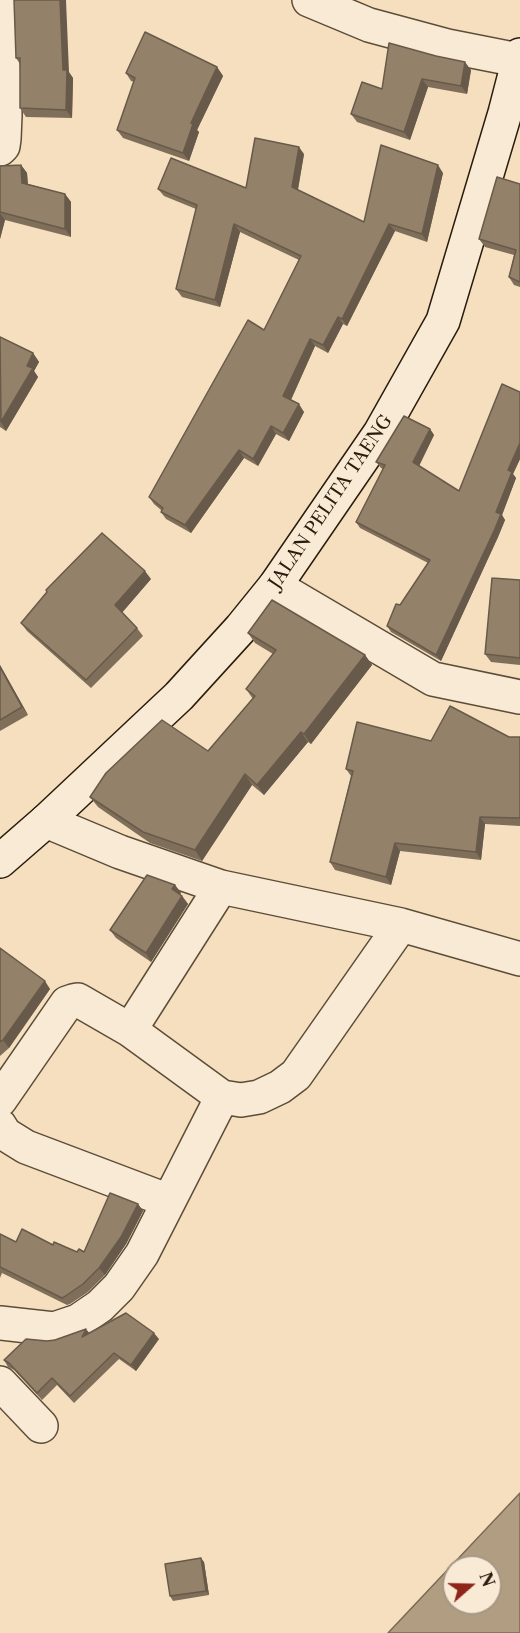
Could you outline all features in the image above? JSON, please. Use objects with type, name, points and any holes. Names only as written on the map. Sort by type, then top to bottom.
[{"type":"street","points":[[0,149],[3,146],[5,115],[1,0]]},
{"type":"street","points":[[309,0],[369,25],[447,46],[519,57]]},
{"type":"street","name":"JALAN PELITA TAENG","points":[[0,861],[179,696],[241,628],[275,586],[380,433],[443,321],[505,113],[519,57]]},
{"type":"street","points":[[275,586],[434,679],[520,697]]},
{"type":"street","points":[[45,821],[120,852],[222,887],[401,925],[520,959]]},
{"type":"street","points":[[130,1030],[222,887]]},
{"type":"street","points":[[0,1100],[67,1003],[78,1000],[130,1030],[222,1097],[241,1100],[259,1097],[280,1087],[296,1075],[401,925]]},
{"type":"street","points":[[0,1323],[54,1329],[78,1321],[100,1306],[118,1287],[142,1254],[222,1097]]},
{"type":"street","points":[[0,1126],[4,1134],[26,1147],[169,1201]]},
{"type":"street","points":[[0,1383],[41,1426]]},
{"type":"shaded area","points":[[520,1493],[520,1633],[388,1633],[442,1576],[442,1615],[502,1615],[502,1555],[462,1555]]},
{"type":"building","points":[[14,0],[60,0],[63,70],[67,70],[66,110],[20,108],[20,58],[16,58]]},
{"type":"building","points":[[145,32],[217,67],[191,123],[193,124],[183,153],[117,130],[135,78],[126,73]]},
{"type":"building","points":[[389,43],[465,62],[461,86],[422,79],[404,132],[351,114],[362,82],[382,89]]},
{"type":"building","points":[[255,138],[299,147],[292,187],[364,222],[381,145],[438,165],[422,234],[389,224],[342,319],[338,317],[323,345],[310,339],[283,396],[299,404],[283,433],[271,426],[253,459],[239,450],[185,525],[161,512],[163,508],[149,497],[248,320],[264,330],[301,256],[234,224],[215,300],[176,289],[197,205],[158,189],[171,158],[246,188]]},
{"type":"building","points":[[21,165],[22,183],[65,194],[65,229],[0,212],[0,166]]},
{"type":"building","points":[[497,177],[520,184],[520,282],[509,277],[516,250],[479,239]]},
{"type":"building","points":[[0,337],[33,353],[27,366],[33,368],[1,422]]},
{"type":"building","points":[[502,384],[520,392],[520,443],[508,470],[512,472],[496,512],[501,514],[436,655],[387,626],[396,604],[400,605],[430,560],[356,522],[385,465],[376,462],[404,416],[430,429],[413,462],[459,491]]},
{"type":"building","points":[[102,533],[145,571],[115,605],[137,628],[86,680],[21,623],[47,592],[46,590]]},
{"type":"building","points":[[492,578],[520,580],[520,658],[485,654]]},
{"type":"building","points":[[272,600],[365,655],[304,734],[301,732],[257,785],[245,774],[195,850],[143,832],[90,797],[106,773],[162,720],[208,751],[255,696],[246,689],[276,650],[248,633]]},
{"type":"building","points":[[0,667],[22,707],[0,720]]},
{"type":"building","points":[[450,706],[509,737],[520,737],[520,818],[480,817],[476,852],[395,843],[386,877],[330,862],[353,771],[346,769],[357,722],[431,741]]},
{"type":"building","points":[[147,875],[175,885],[172,889],[182,896],[146,953],[110,930]]},
{"type":"building","points":[[0,948],[45,981],[0,1042]]},
{"type":"building","points":[[110,1193],[138,1204],[121,1237],[99,1268],[83,1284],[64,1297],[0,1267],[0,1234],[16,1242],[22,1229],[53,1245],[54,1242],[77,1252],[79,1249],[84,1252]]},
{"type":"building","points":[[126,1313],[154,1333],[131,1365],[114,1353],[70,1396],[52,1378],[37,1393],[4,1360],[26,1339],[55,1340],[86,1329],[82,1337]]},
{"type":"building","points":[[201,1558],[206,1591],[170,1596],[165,1564]]}]
